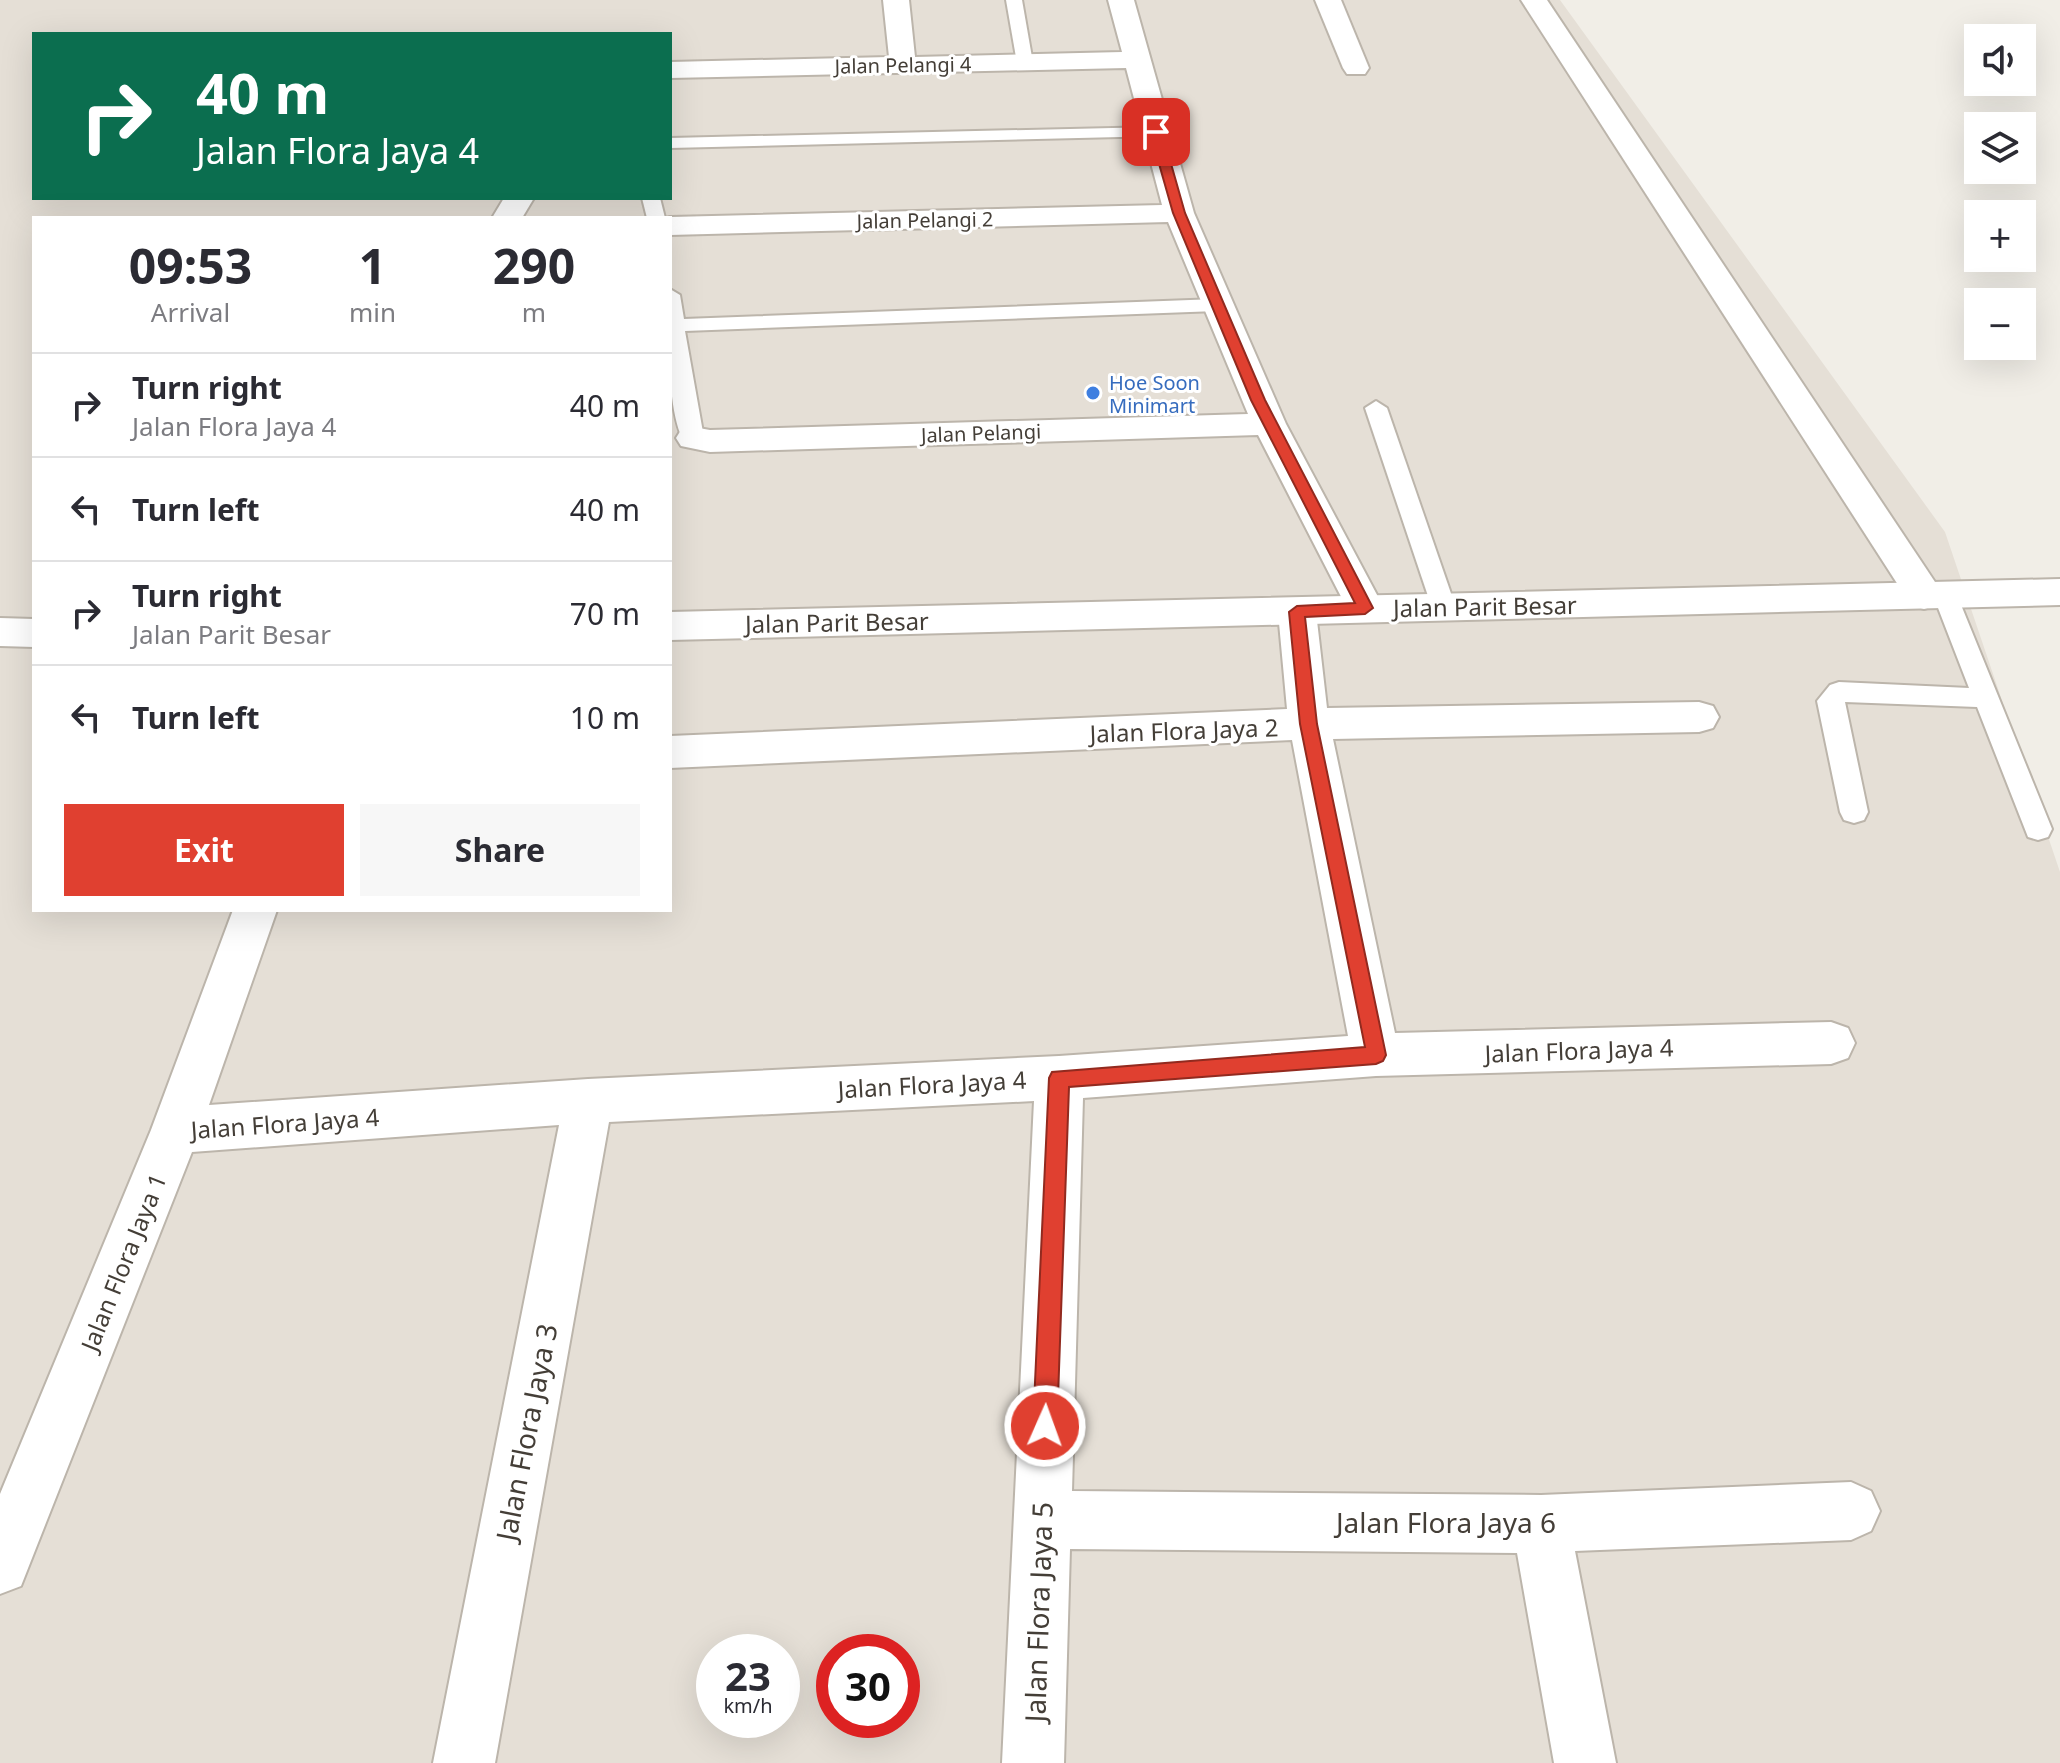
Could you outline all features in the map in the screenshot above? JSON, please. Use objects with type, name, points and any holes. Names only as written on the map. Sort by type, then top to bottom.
[{"type":"street","points":[[896,0],[903,65]]},
{"type":"street","points":[[1121,0],[1179,213],[1269,424],[1339,553],[1361,602]]},
{"type":"street","points":[[1328,0],[1356,68]]},
{"type":"street","points":[[1534,0],[1893,544],[1935,595]]},
{"type":"street","name":"Jalan Pelangi 4","points":[[672,70],[1136,60]]},
{"type":"street","name":"Jalan Pelangi 2","points":[[672,226],[1179,213]]},
{"type":"street","name":"Jalan Pelangi","points":[[693,438],[710,441],[1269,424]]},
{"type":"street","name":"Jalan Parit Besar","points":[[672,626],[1297,612],[1361,602],[1444,608],[2060,592]]},
{"type":"street","points":[[1297,612],[1309,724],[1376,1055]]},
{"type":"street","points":[[0,632],[32,633]]},
{"type":"street","name":"Jalan Flora Jaya 2","points":[[672,752],[1309,724],[1699,717]]},
{"type":"street","name":"Jalan Flora Jaya 1","points":[[0,1565],[176,1130],[254,912]]},
{"type":"street","name":"Jalan Flora Jaya 4","points":[[176,1130],[588,1101],[1059,1078],[1376,1055],[1831,1043]]},
{"type":"street","name":"Jalan Flora Jaya 5","points":[[1033,1763],[1059,1078]]},
{"type":"street","name":"Jalan Flora Jaya 3","points":[[464,1763],[588,1101]]},
{"type":"street","name":"Jalan Flora Jaya 6","points":[[1041,1520],[1541,1524],[1851,1511]]},
{"type":"street","points":[[1541,1524],[1585,1763]]},
{"type":"lane","points":[[1014,0],[1025,63]]},
{"type":"lane","points":[[672,143],[1156,132]]},
{"type":"lane","points":[[675,325],[1217,305]]},
{"type":"lane","points":[[672,307],[693,438]]},
{"type":"lane","points":[[1376,408],[1444,608]]},
{"type":"lane","points":[[1935,595],[1986,698],[2038,829]]},
{"type":"lane","points":[[1854,812],[1830,701],[1839,692],[1986,698]]},
{"type":"shaded area","points":[[0,0],[1560,0],[1945,532],[2060,872],[2060,1763],[0,1763]]},
{"type":"place","name":"Hoe Soon Minimart","points":[[1093,393]]},
{"type":"route","points":[[1045,1426],[1059,1078],[1376,1055],[1309,724],[1297,612],[1365,608],[1258,400],[1179,213],[1156,132]]}]
